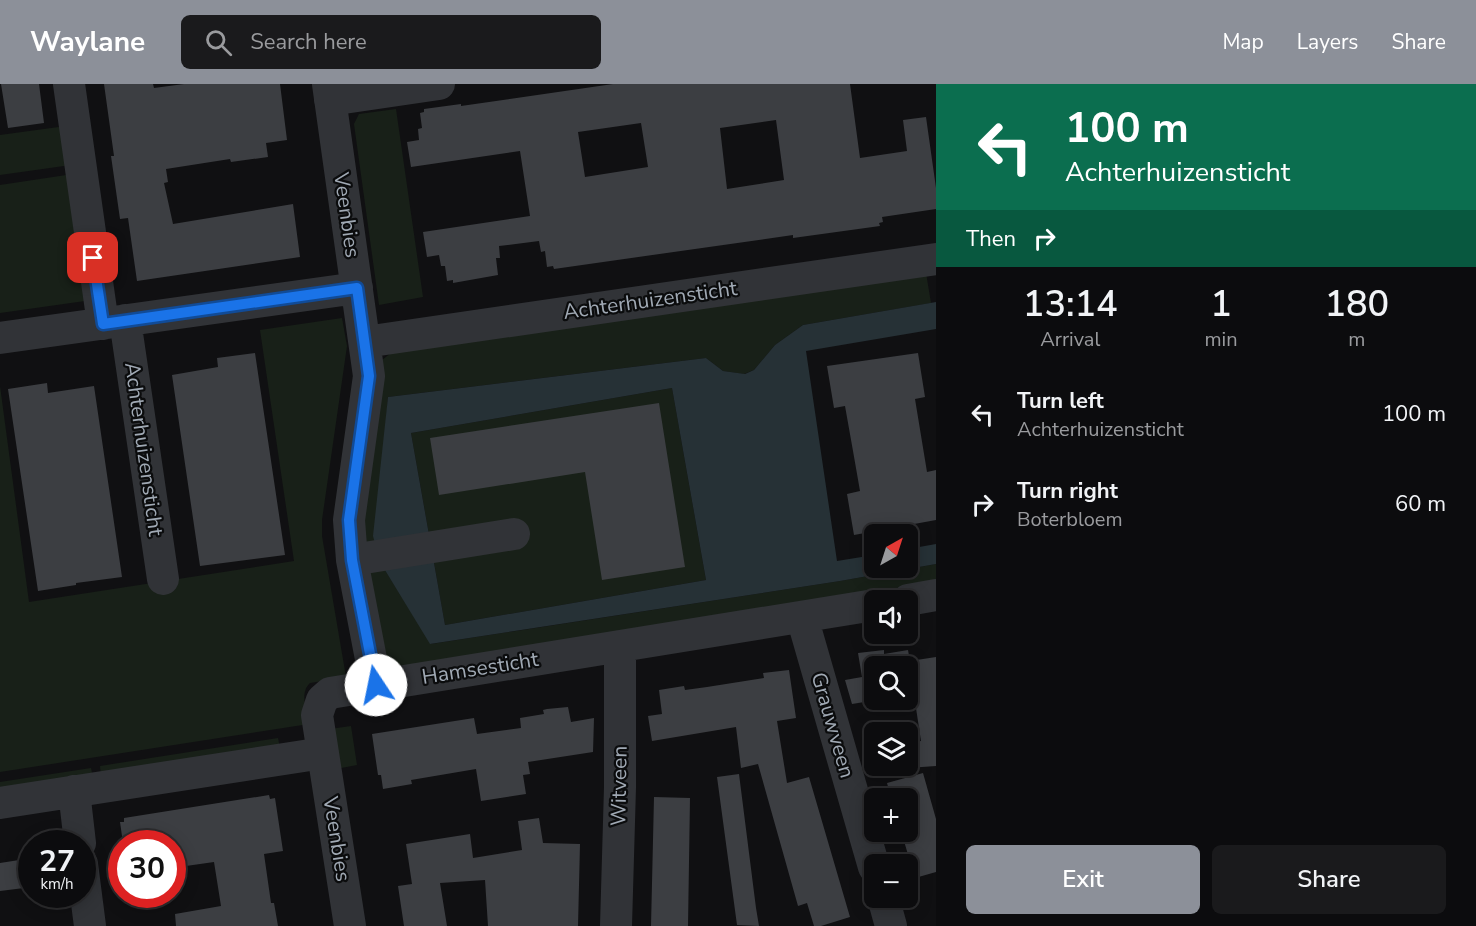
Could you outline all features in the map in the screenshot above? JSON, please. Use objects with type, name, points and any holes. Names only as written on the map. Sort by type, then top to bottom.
[{"type":"street","name":"Achterhuizensticht","points":[[69,84],[163,579]]},
{"type":"street","points":[[329,92],[439,84]]},
{"type":"street","name":"Veenbies","points":[[329,92],[369,376],[349,520],[363,557],[376,685]]},
{"type":"street","name":"Achterhuizensticht","points":[[365,342],[936,259]]},
{"type":"street","points":[[0,339],[357,288]]},
{"type":"street","points":[[363,557],[514,534]]},
{"type":"street","points":[[918,599],[936,596]]},
{"type":"street","name":"Hamsesticht","points":[[323,753],[317,715],[322,700],[330,693],[864,607]]},
{"type":"street","name":"Grauwveen","points":[[802,617],[870,854]]},
{"type":"street","name":"Witveen","points":[[616,926],[620,787],[620,646]]},
{"type":"street","points":[[0,803],[323,753]]},
{"type":"street","name":"Veenbies","points":[[323,753],[350,926]]},
{"type":"street","points":[[74,791],[78,830]]},
{"type":"street","points":[[88,908],[90,926]]},
{"type":"street","points":[[886,908],[891,926]]},
{"type":"shaded area","points":[[396,109],[423,297],[379,305],[354,124],[359,114]]},
{"type":"shaded area","points":[[66,126],[71,165],[0,175],[0,135]]},
{"type":"shaded area","points":[[73,174],[92,300],[0,313],[0,185]]},
{"type":"shaded area","points":[[926,273],[931,303],[803,325],[775,345],[754,370],[744,374],[723,371],[706,358],[388,397],[376,547],[363,545],[360,531],[382,360],[396,349]]},
{"type":"shaded area","points":[[936,302],[936,329],[806,351],[837,561],[864,557],[864,577],[430,644],[380,562],[373,536],[388,397],[706,358],[723,371],[745,374],[754,370],[775,345],[803,325]],"holes":[[[672,388],[706,580],[445,625],[411,433]]]},
{"type":"shaded area","points":[[342,318],[347,346],[322,520],[322,536],[346,677],[310,683],[304,697],[309,724],[0,772],[0,386],[29,602],[294,561],[260,330]]},
{"type":"shaded area","points":[[672,388],[706,580],[445,625],[411,433]]},
{"type":"shaded area","points":[[936,544],[936,564],[918,567],[918,547]]},
{"type":"shaded area","points":[[380,562],[431,644],[864,577],[918,578],[918,567],[936,564],[936,585],[904,590],[864,590],[864,596],[407,668],[392,666],[382,651],[367,572]]},
{"type":"shaded area","points":[[351,726],[357,765],[336,769],[330,729]]},
{"type":"shaded area","points":[[278,738],[280,748],[101,776],[100,766]]},
{"type":"shaded area","points":[[91,768],[93,778],[0,792],[0,782]]},
{"type":"building","points":[[1,84],[39,84],[44,123],[8,128]]},
{"type":"building","points":[[104,84],[153,84],[154,88],[184,84],[280,84],[287,140],[266,143],[268,157],[231,162],[230,159],[166,169],[168,182],[164,183],[173,224],[293,204],[300,257],[137,281],[128,218],[120,219]]},
{"type":"building","points":[[613,84],[850,84],[860,158],[907,151],[903,120],[926,117],[936,188],[936,209],[882,217],[883,222],[879,223],[880,226],[793,238],[793,235],[554,269],[553,266],[547,267],[545,251],[541,252],[539,241],[499,246],[500,258],[496,258],[498,275],[453,283],[453,280],[447,281],[445,266],[441,266],[439,255],[427,257],[423,232],[530,216],[520,151],[411,167],[407,142],[419,140],[418,129],[422,128],[420,113],[424,112],[424,109],[461,104],[461,106]],"holes":[[[776,120],[784,180],[727,189],[720,128]],[[641,123],[648,167],[585,177],[578,132]]]},
{"type":"building","points":[[255,353],[285,555],[200,566],[172,375],[218,367],[217,358]]},
{"type":"building","points":[[918,353],[925,397],[915,399],[927,472],[936,470],[936,520],[914,524],[864,524],[864,533],[854,535],[847,494],[860,491],[845,406],[834,408],[827,366]]},
{"type":"building","points":[[47,383],[48,393],[94,386],[122,577],[38,591],[8,389]]},
{"type":"building","points":[[659,403],[685,567],[602,580],[585,472],[439,495],[430,438]]},
{"type":"building","points":[[884,650],[884,654],[908,650],[909,656],[864,656],[864,702],[852,704],[845,680],[862,677],[858,653]]},
{"type":"building","points":[[936,657],[936,766],[918,767],[918,741],[921,741],[916,710],[918,660]]},
{"type":"building","points":[[789,670],[796,718],[777,721],[787,783],[809,777],[850,917],[821,926],[814,926],[807,903],[798,906],[758,764],[741,768],[736,727],[652,741],[648,716],[662,714],[659,690],[684,686],[685,690],[707,687],[764,678],[763,673]]},
{"type":"building","points":[[568,707],[571,722],[594,718],[593,752],[528,762],[530,774],[523,775],[526,794],[481,801],[476,769],[411,780],[412,784],[383,789],[381,775],[378,775],[372,734],[474,718],[477,734],[521,728],[520,718],[544,714],[543,710],[547,709]]},
{"type":"building","points":[[923,773],[936,819],[936,872],[918,877],[918,854],[908,854],[904,842],[918,842],[918,788],[888,788],[887,783]]},
{"type":"building","points":[[739,774],[759,926],[737,925],[717,777]]},
{"type":"building","points":[[269,795],[270,799],[275,798],[283,851],[264,854],[271,903],[274,903],[278,926],[176,926],[175,914],[221,906],[214,862],[186,866],[186,830],[121,830],[120,822],[124,822],[124,818]]},
{"type":"building","points":[[654,797],[690,798],[688,926],[651,926]]},
{"type":"building","points":[[539,818],[543,843],[580,844],[578,926],[488,926],[485,880],[440,883],[447,926],[404,926],[398,886],[412,884],[406,844],[470,834],[473,858],[522,850],[518,821]]},
{"type":"building","points":[[18,860],[18,889],[0,891],[0,863]]},
{"type":"route","points":[[93,258],[103,324],[357,288],[369,376],[349,520],[352,560],[376,685]]}]
